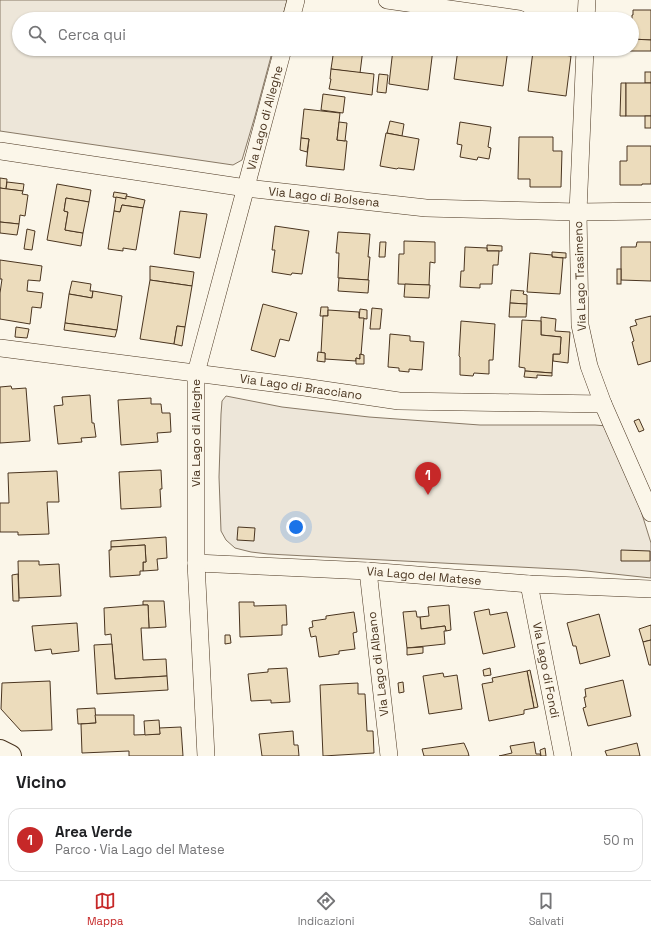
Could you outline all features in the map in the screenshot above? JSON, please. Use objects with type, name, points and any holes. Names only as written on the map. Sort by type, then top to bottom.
[{"type":"street","points":[[293,12],[296,0]]},
{"type":"street","points":[[387,0],[470,12]]},
{"type":"street","points":[[586,12],[587,0]]},
{"type":"street","name":"Via Lago di Alleghe","points":[[206,756],[196,563],[196,373],[281,56]]},
{"type":"street","name":"Via Lago Trasimeno","points":[[585,56],[578,212],[580,324],[589,366],[602,404],[651,513]]},
{"type":"street","name":"Via Lago di Bolsena","points":[[0,152],[246,188],[426,208],[578,212],[651,211]]},
{"type":"street","name":"Via Lago di Bracciano","points":[[0,348],[304,387],[399,401],[602,404]]},
{"type":"street","name":"Via Lago del Matese","points":[[196,563],[368,571],[529,584],[651,589]]},
{"type":"street","name":"Via Lago di Albano","points":[[368,571],[389,756]]},
{"type":"street","name":"Via Lago di Fondi","points":[[529,584],[563,756]]},
{"type":"street","points":[[0,751],[10,756]]},
{"type":"shaded area","points":[[0,0],[287,0],[284,12],[12,12],[12,56],[271,56],[242,160],[233,165],[0,131]]},
{"type":"shaded area","points":[[226,396],[282,407],[369,417],[480,425],[607,426],[627,466],[651,543],[651,578],[577,570],[268,554],[235,548],[226,540],[221,531],[219,477],[221,414],[222,401]]},
{"type":"building","points":[[633,10],[651,10],[651,40],[639,39],[639,12],[633,12]]},
{"type":"building","points":[[639,39],[651,40],[651,51],[639,51]]},
{"type":"building","points":[[333,56],[362,56],[360,73],[331,69]]},
{"type":"building","points":[[392,56],[432,56],[428,90],[389,84]]},
{"type":"building","points":[[457,56],[507,56],[503,86],[454,79]]},
{"type":"building","points":[[532,56],[571,56],[566,96],[528,91]]},
{"type":"building","points":[[331,69],[374,74],[372,95],[329,89]]},
{"type":"building","points":[[645,72],[651,72],[651,83],[645,83]]},
{"type":"building","points":[[379,74],[388,75],[386,93],[377,92]]},
{"type":"building","points":[[621,83],[626,83],[626,116],[620,116]]},
{"type":"building","points":[[626,83],[651,83],[651,116],[626,116]]},
{"type":"building","points":[[323,94],[345,97],[343,113],[321,110]]},
{"type":"building","points":[[304,109],[340,113],[337,140],[347,141],[344,170],[306,166],[309,139],[301,138]]},
{"type":"building","points":[[645,116],[651,116],[651,128],[645,128]]},
{"type":"building","points":[[390,121],[404,124],[402,136],[387,133]]},
{"type":"building","points":[[339,122],[347,123],[345,141],[337,140]]},
{"type":"building","points":[[460,122],[491,127],[488,147],[491,148],[489,159],[478,157],[477,160],[460,157],[462,145],[457,144]]},
{"type":"building","points":[[386,133],[419,139],[414,170],[380,166]]},
{"type":"building","points":[[519,137],[553,137],[553,151],[562,151],[561,187],[530,187],[530,179],[518,179]]},
{"type":"building","points":[[301,138],[309,139],[307,152],[300,150]]},
{"type":"building","points":[[627,146],[651,146],[651,184],[620,185],[620,161],[627,161]]},
{"type":"building","points":[[0,178],[7,179],[6,189],[0,188]]},
{"type":"building","points":[[7,182],[24,184],[23,191],[6,189]]},
{"type":"building","points":[[57,184],[91,190],[89,202],[66,198],[64,211],[68,212],[65,230],[83,233],[81,246],[47,240]]},
{"type":"building","points":[[0,188],[23,191],[22,194],[28,195],[25,216],[20,215],[19,224],[0,222]]},
{"type":"building","points":[[114,192],[127,194],[126,199],[113,197]]},
{"type":"building","points":[[126,196],[145,200],[143,208],[122,205],[120,212],[114,211],[116,197],[126,199]]},
{"type":"building","points":[[66,198],[89,202],[83,233],[65,230],[68,212],[64,211]]},
{"type":"building","points":[[122,205],[143,208],[136,250],[123,248],[123,251],[108,249],[114,211],[120,212]]},
{"type":"building","points":[[180,211],[207,214],[200,258],[174,254]]},
{"type":"building","points":[[0,222],[19,224],[17,235],[0,233]]},
{"type":"building","points":[[275,226],[309,231],[302,274],[292,273],[291,275],[272,272],[275,250],[272,250]]},
{"type":"building","points":[[27,229],[35,231],[32,250],[24,249]]},
{"type":"building","points":[[338,232],[370,234],[368,280],[338,278],[339,253],[336,253]]},
{"type":"building","points":[[404,241],[435,242],[435,263],[430,262],[429,285],[398,284],[399,254],[404,254]]},
{"type":"building","points":[[380,242],[386,242],[385,257],[379,257]]},
{"type":"building","points":[[637,242],[651,242],[651,281],[621,280],[621,247],[636,247]]},
{"type":"building","points":[[487,245],[502,246],[502,251],[487,251]]},
{"type":"building","points":[[465,247],[487,248],[487,251],[499,251],[498,265],[493,265],[492,284],[480,284],[480,288],[460,287],[461,271],[464,271]]},
{"type":"building","points":[[552,252],[566,253],[566,258],[552,257]]},
{"type":"building","points":[[530,253],[552,255],[552,257],[563,258],[560,294],[527,292]]},
{"type":"building","points":[[0,260],[42,266],[40,281],[28,280],[27,291],[43,293],[41,308],[32,307],[30,324],[0,319],[0,293],[2,279],[0,279]]},
{"type":"building","points":[[150,266],[194,272],[192,286],[150,280]]},
{"type":"building","points":[[617,269],[621,269],[621,284],[617,284]]},
{"type":"building","points":[[339,278],[369,280],[368,293],[338,291]]},
{"type":"building","points":[[150,280],[192,286],[185,327],[177,326],[174,344],[140,339]]},
{"type":"building","points":[[72,281],[91,284],[90,291],[93,291],[92,298],[69,294]]},
{"type":"building","points":[[405,284],[430,285],[429,298],[404,297]]},
{"type":"building","points":[[511,290],[524,291],[523,294],[527,295],[527,304],[510,303]]},
{"type":"building","points":[[93,291],[122,296],[117,330],[65,323],[69,294],[92,298]]},
{"type":"building","points":[[510,303],[527,304],[526,317],[509,317]]},
{"type":"building","points":[[263,304],[297,313],[289,341],[280,339],[275,357],[251,350]]},
{"type":"building","points":[[321,307],[328,307],[328,316],[320,316]]},
{"type":"building","points":[[372,308],[382,309],[380,329],[370,329]]},
{"type":"building","points":[[360,309],[367,310],[367,319],[359,318]]},
{"type":"building","points":[[328,310],[359,312],[359,318],[364,318],[360,359],[356,358],[356,361],[325,359],[325,353],[321,353],[323,316],[328,316]]},
{"type":"building","points":[[651,316],[651,361],[638,365],[630,327],[637,325],[635,320]]},
{"type":"building","points":[[541,317],[556,319],[555,331],[570,332],[568,363],[553,361],[553,354],[560,354],[561,337],[541,335]]},
{"type":"building","points":[[522,320],[541,321],[541,335],[561,337],[560,354],[553,354],[552,373],[525,371],[525,368],[519,367]]},
{"type":"building","points":[[461,321],[495,324],[493,360],[489,360],[489,374],[474,373],[473,376],[460,375],[459,356]]},
{"type":"building","points":[[65,323],[117,330],[115,337],[64,330]]},
{"type":"building","points":[[177,326],[185,327],[182,346],[174,344]]},
{"type":"building","points":[[16,327],[29,329],[27,338],[15,337]]},
{"type":"building","points":[[390,334],[410,336],[410,341],[424,342],[422,370],[409,369],[409,372],[399,371],[399,368],[388,367]]},
{"type":"building","points":[[318,352],[325,353],[325,362],[317,361]]},
{"type":"building","points":[[360,354],[364,355],[364,364],[356,364],[356,358],[360,359]]},
{"type":"building","points":[[525,371],[552,373],[552,376],[537,375],[537,378],[524,377]]},
{"type":"building","points":[[11,386],[12,389],[26,388],[30,441],[0,443],[0,387]]},
{"type":"building","points":[[90,395],[92,423],[94,423],[96,437],[81,438],[82,442],[58,444],[54,406],[63,405],[62,397]]},
{"type":"building","points":[[151,398],[151,404],[161,404],[162,413],[170,413],[171,432],[157,433],[158,442],[121,445],[118,400]]},
{"type":"building","points":[[639,419],[644,430],[639,432],[634,421]]},
{"type":"building","points":[[161,470],[161,507],[121,509],[119,472]]},
{"type":"building","points":[[57,471],[59,502],[47,502],[49,534],[18,535],[18,532],[0,532],[0,503],[9,503],[8,473]]},
{"type":"building","points":[[238,527],[255,528],[254,541],[237,540]]},
{"type":"building","points":[[166,537],[167,558],[157,559],[158,570],[143,571],[143,562],[146,562],[145,545],[111,547],[111,541]]},
{"type":"building","points":[[145,545],[146,562],[143,562],[143,571],[140,571],[140,575],[110,577],[109,550],[111,550],[111,547]]},
{"type":"building","points":[[621,550],[650,551],[650,561],[621,561]]},
{"type":"building","points":[[18,561],[39,561],[39,565],[59,564],[61,596],[19,598]]},
{"type":"building","points":[[18,574],[19,601],[13,601],[12,575]]},
{"type":"building","points":[[143,601],[164,601],[166,627],[149,628],[148,605],[143,605]]},
{"type":"building","points":[[239,602],[254,602],[254,606],[286,605],[287,625],[282,625],[282,635],[240,637]]},
{"type":"building","points":[[148,605],[149,628],[141,628],[143,660],[166,659],[167,676],[115,679],[111,634],[105,635],[104,608]]},
{"type":"building","points":[[449,605],[451,630],[446,631],[445,626],[421,629],[420,617],[429,616],[428,607]]},
{"type":"building","points":[[489,609],[490,615],[507,612],[515,647],[483,654],[474,612]]},
{"type":"building","points":[[416,611],[417,617],[420,617],[421,629],[445,626],[445,644],[407,648],[403,612]]},
{"type":"building","points":[[354,612],[357,632],[353,633],[355,649],[339,651],[339,654],[319,657],[316,636],[311,637],[309,628],[313,627],[312,621],[326,619],[326,616]]},
{"type":"building","points":[[599,614],[610,656],[580,664],[576,646],[573,646],[567,623]]},
{"type":"building","points":[[77,623],[79,651],[52,654],[51,649],[35,651],[32,626]]},
{"type":"building","points":[[651,625],[651,640],[643,642],[639,629]]},
{"type":"building","points":[[225,635],[230,635],[231,643],[225,644]]},
{"type":"building","points":[[651,640],[651,665],[649,665],[643,642]]},
{"type":"building","points":[[112,644],[115,679],[167,676],[168,690],[97,694],[94,645]]},
{"type":"building","points":[[423,647],[423,653],[407,655],[407,648]]},
{"type":"building","points":[[287,668],[290,702],[271,703],[271,700],[251,701],[248,674],[268,672],[268,669]]},
{"type":"building","points":[[490,668],[491,675],[484,676],[483,670]]},
{"type":"building","points":[[530,670],[538,707],[534,708],[527,671]]},
{"type":"building","points":[[527,671],[534,708],[524,710],[524,714],[489,721],[482,684],[493,682],[492,678]]},
{"type":"building","points":[[443,673],[444,677],[457,675],[462,709],[429,714],[423,676]]},
{"type":"building","points":[[623,680],[631,716],[588,726],[583,708],[586,707],[584,697],[586,697],[585,689]]},
{"type":"building","points":[[50,681],[52,730],[21,731],[1,709],[2,683]]},
{"type":"building","points":[[403,682],[404,692],[399,693],[398,683]]},
{"type":"building","points":[[358,683],[358,694],[365,694],[367,731],[373,731],[374,753],[323,756],[320,685]]},
{"type":"building","points":[[95,708],[96,723],[78,724],[77,709]]},
{"type":"building","points":[[95,715],[134,715],[134,735],[160,734],[159,728],[181,727],[183,756],[129,756],[129,751],[82,753],[81,724],[96,723]]},
{"type":"building","points":[[159,720],[160,734],[145,735],[144,721]]},
{"type":"building","points":[[293,731],[294,745],[298,745],[299,756],[262,756],[259,734]]},
{"type":"building","points":[[534,742],[536,754],[540,754],[541,756],[499,756],[512,753],[510,746]]},
{"type":"building","points":[[464,743],[469,756],[424,756],[422,749]]},
{"type":"building","points":[[637,743],[640,756],[607,756],[605,751]]},
{"type":"building","points":[[545,748],[546,756],[541,756],[540,750]]},
{"type":"place","name":"Area Verde","points":[[428,495]]}]
